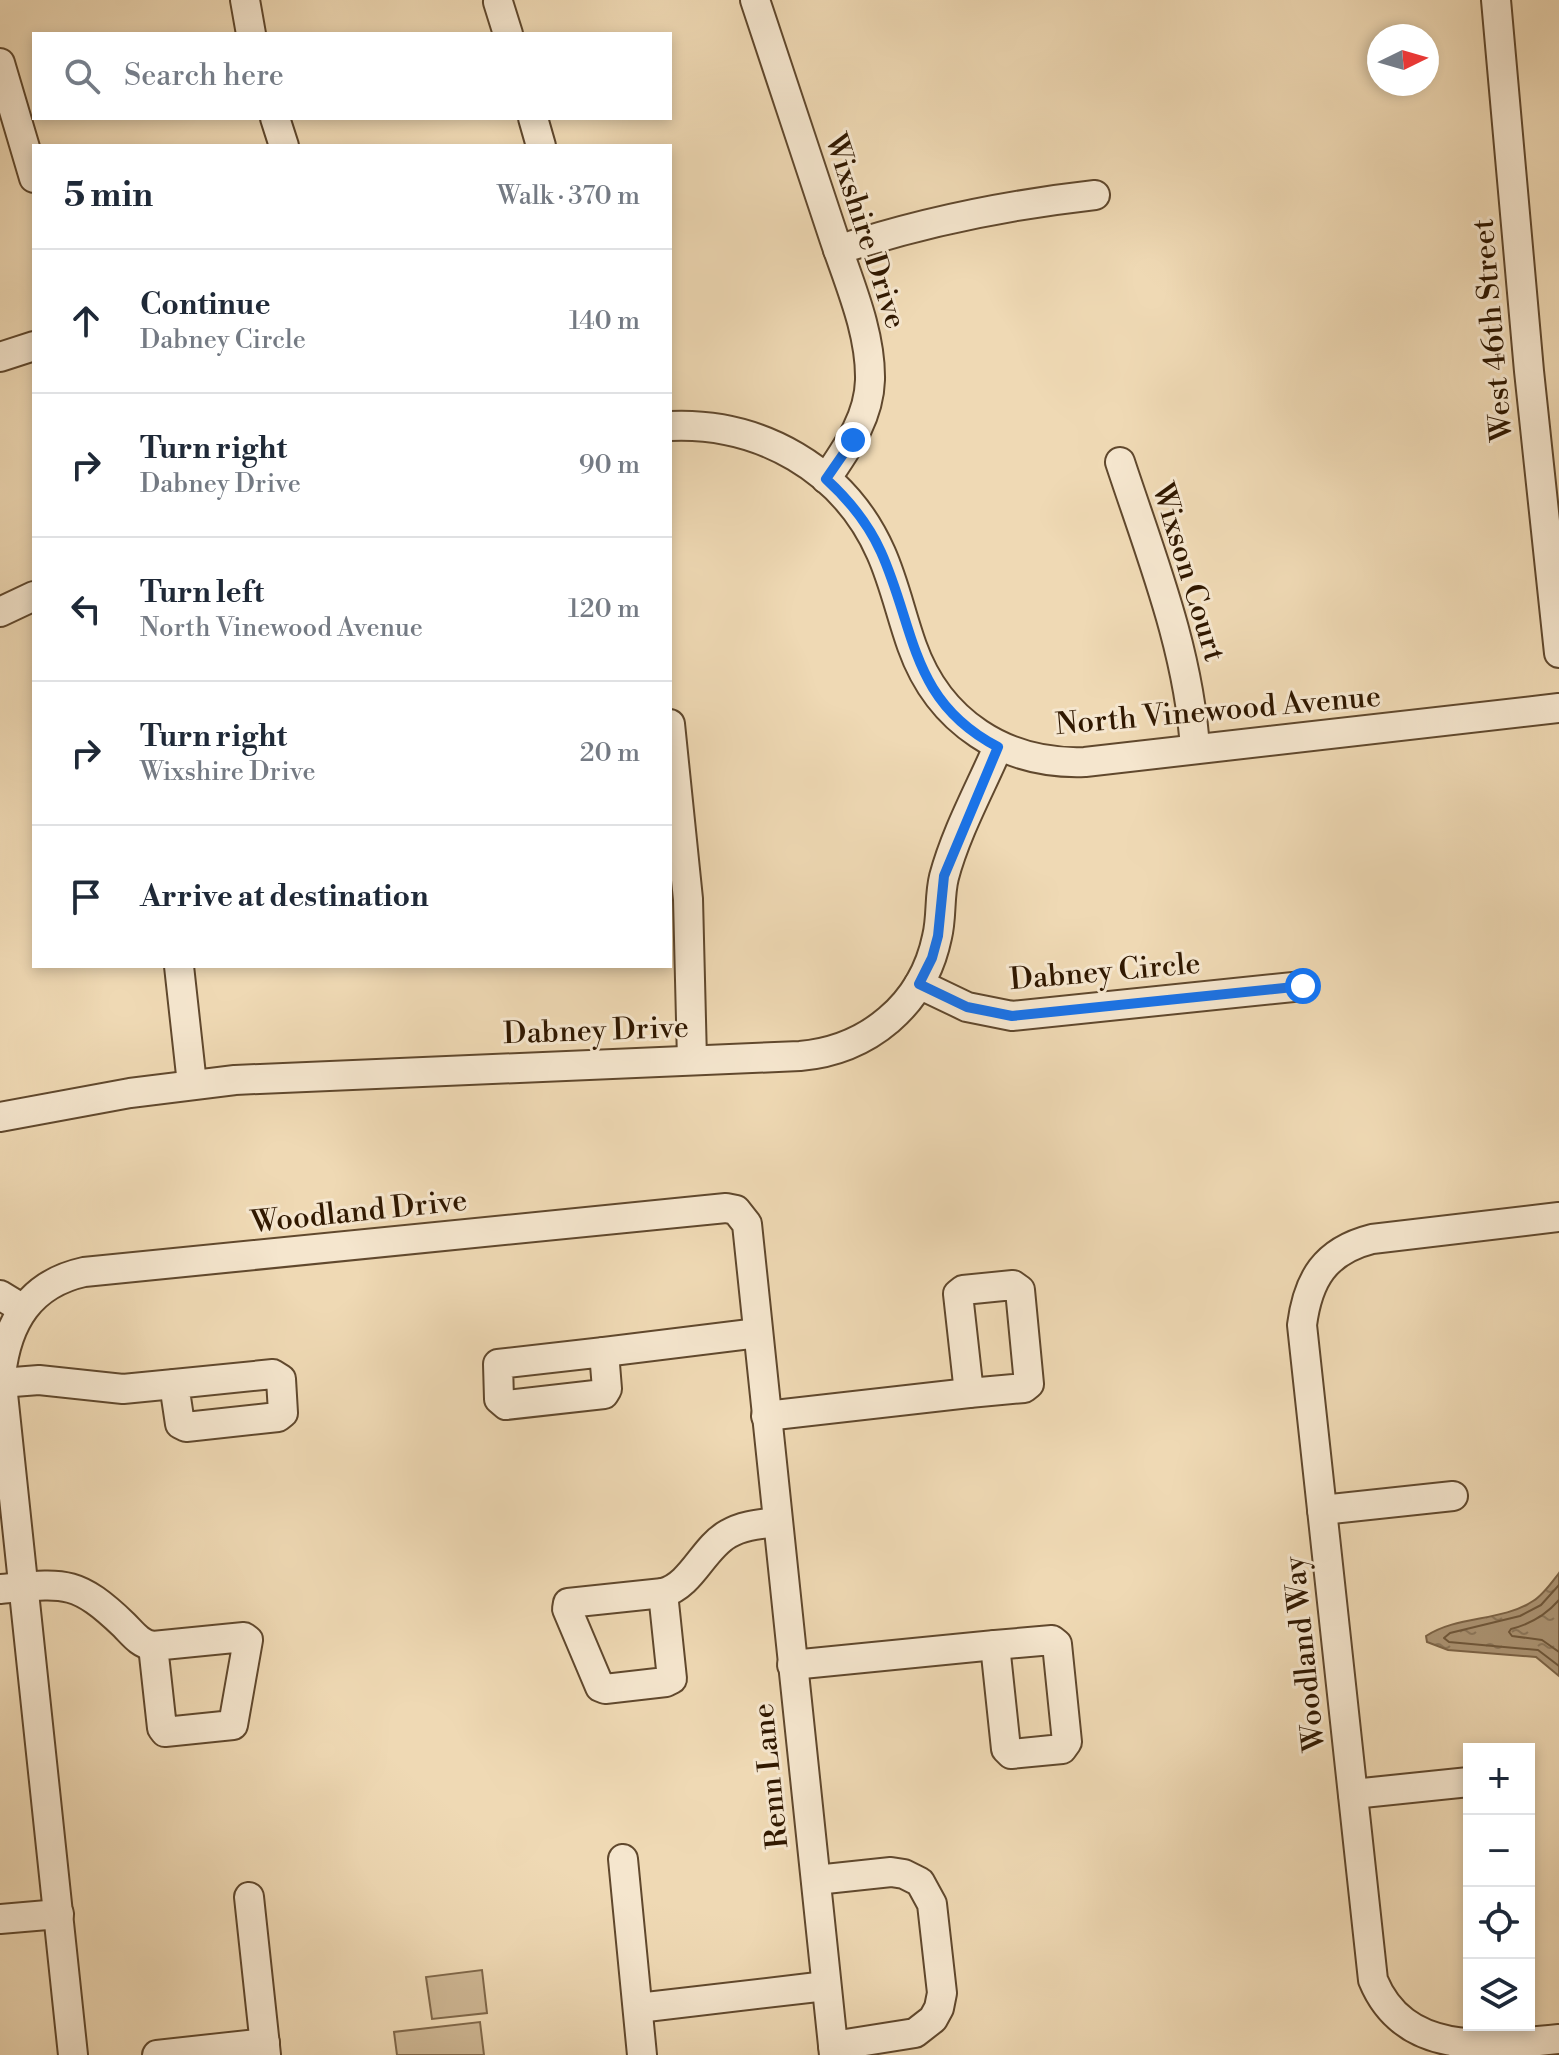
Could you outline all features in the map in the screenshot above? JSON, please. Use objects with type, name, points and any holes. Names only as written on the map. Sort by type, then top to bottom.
[{"type":"street","points":[[245,0],[251,32]]},
{"type":"street","name":"Wixshire Drive","points":[[755,0],[864,331],[869,356],[870,382],[863,416],[853,440],[826,479]]},
{"type":"street","name":"West 46th Street","points":[[1496,0],[1529,371],[1558,636]]},
{"type":"street","points":[[498,2],[507,32]]},
{"type":"street","points":[[1,75],[32,172]]},
{"type":"street","points":[[276,120],[283,144]]},
{"type":"street","points":[[534,120],[540,144]]},
{"type":"street","points":[[838,250],[920,224],[981,211],[1095,195]]},
{"type":"street","points":[[0,357],[32,347]]},
{"type":"street","name":"North Vinewood Avenue","points":[[672,426],[711,427],[745,434],[792,454],[826,479],[857,511],[879,548],[912,647],[929,681],[954,715],[998,747],[1041,760],[1067,762],[1559,708]]},
{"type":"street","name":"Wixson Court","points":[[1120,462],[1167,603],[1190,695],[1195,749]]},
{"type":"street","points":[[0,612],[32,597]]},
{"type":"street","points":[[672,743],[688,899],[692,1060]]},
{"type":"street","name":"Dabney Drive","points":[[0,1117],[130,1093],[251,1079],[810,1055],[842,1048],[886,1023],[906,1005],[919,984],[932,958],[938,936],[944,876],[998,747]]},
{"type":"street","points":[[179,968],[192,1084]]},
{"type":"street","name":"Dabney Circle","points":[[919,984],[967,1007],[1012,1016],[1303,986]]},
{"type":"street","name":"Woodland Drive","points":[[12,1302],[84,1272],[726,1208],[739,1213]]},
{"type":"street","name":"Renn Lane","points":[[739,1213],[747,1224],[833,2051],[915,2033],[933,2019],[942,1993],[932,1904],[920,1882],[891,1872],[816,1880]]},
{"type":"street","name":"Woodland Way","points":[[1559,1217],[1372,1239],[1341,1251],[1324,1266],[1308,1292],[1302,1325],[1373,1980],[1386,2011],[1404,2030],[1426,2044],[1451,2049],[1559,2039]]},
{"type":"street","points":[[12,1302],[1,1383],[12,1588],[59,1914],[73,2055]]},
{"type":"street","points":[[604,1352],[758,1333]]},
{"type":"street","points":[[1,1383],[39,1380],[123,1389],[174,1384]]},
{"type":"street","points":[[766,1416],[969,1393]]},
{"type":"street","points":[[1322,1510],[1453,1496]]},
{"type":"street","points":[[663,1593],[679,1585],[725,1535],[745,1527],[777,1522]]},
{"type":"street","points":[[12,1588],[61,1586],[85,1593],[98,1601],[142,1643],[153,1646]]},
{"type":"street","name":"Renn Lane","points":[[792,1665],[995,1645]]},
{"type":"street","points":[[1353,1794],[1463,1783]]},
{"type":"street","points":[[623,1859],[642,2055]]},
{"type":"street","points":[[157,2055],[265,2049],[249,1897]]},
{"type":"street","points":[[0,1919],[59,1914]]},
{"type":"street","points":[[638,2008],[826,1986]]},
{"type":"shaded area","points":[[482,1970],[487,2013],[432,2019],[426,1977]]},
{"type":"shaded area","points":[[480,2022],[484,2055],[397,2055],[394,2032]]},
{"type":"water","points":[[1559,1573],[1559,1676],[1536,1657],[1448,1650],[1427,1642],[1426,1636],[1438,1629],[1521,1608],[1540,1595]]},
{"type":"route","points":[[853,440],[826,479],[857,511],[879,548],[912,647],[944,705],[974,732],[998,747],[944,876],[938,936],[927,971],[919,984],[981,1012],[1012,1016],[1303,986]]}]
